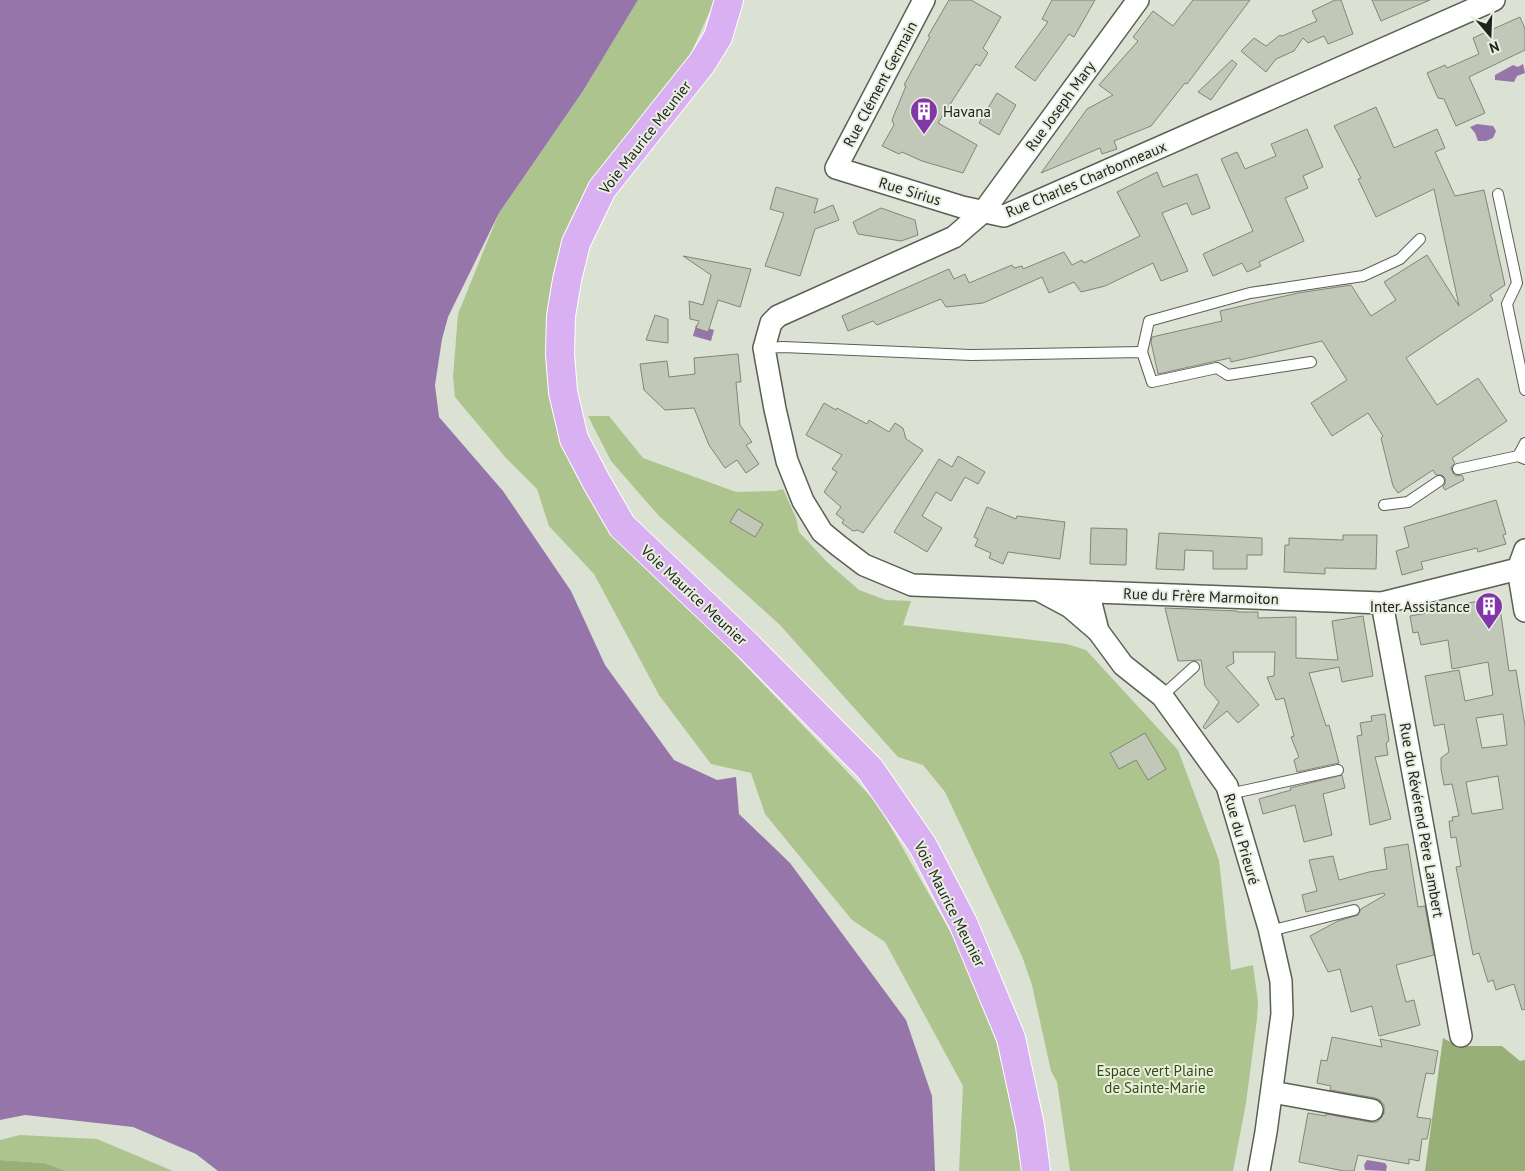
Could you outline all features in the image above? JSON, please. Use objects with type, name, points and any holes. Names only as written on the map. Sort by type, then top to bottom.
[{"type":"main road","name":"Voie Maurice Meunier","points":[[729,0],[718,37],[702,63],[602,189],[576,243],[561,316],[560,354],[563,392],[574,439],[622,526],[749,646],[870,769],[923,846],[964,923],[1011,1038],[1030,1126],[1036,1171]]},
{"type":"street","name":"Rue Clément Germain","points":[[836,168],[924,0]]},
{"type":"street","name":"Rue Joseph Mary","points":[[983,212],[1138,0]]},
{"type":"street","name":"Rue Charles Charbonneaux","points":[[864,565],[822,532],[803,501],[787,461],[764,348],[771,323],[778,316],[954,238],[983,212],[1004,216],[1494,0]]},
{"type":"street","name":"Rue Sirius","points":[[836,168],[983,212]]},
{"type":"street","name":"Rue du Frère Marmoiton","points":[[864,565],[912,585],[1382,604],[1521,559]]},
{"type":"street","points":[[1521,559],[1525,611]]},
{"type":"street","name":"Rue du Prieuré","points":[[1038,589],[1070,607],[1098,631],[1123,665],[1162,696],[1227,786],[1270,931],[1281,981],[1282,1014],[1259,1171]]},
{"type":"street","name":"Rue du Prieuré","points":[[1094,592],[1091,603],[1098,631]]},
{"type":"street","name":"Rue du Révérend Père Lambert","points":[[1382,604],[1461,1036]]},
{"type":"street","points":[[1272,1092],[1372,1110]]},
{"type":"lane","points":[[1498,194],[1517,283],[1507,304],[1525,390]]},
{"type":"lane","points":[[1311,362],[1228,374],[1217,368],[1152,382],[1142,352],[1149,321],[1250,293],[1363,276],[1400,259],[1420,239]]},
{"type":"lane","points":[[764,348],[783,347],[971,355],[1142,352]]},
{"type":"lane","points":[[1458,469],[1522,457],[1525,443]]},
{"type":"lane","points":[[1384,505],[1408,502],[1439,481]]},
{"type":"lane","points":[[1162,696],[1194,667]]},
{"type":"lane","points":[[1229,794],[1338,770]]},
{"type":"lane","points":[[1270,931],[1354,910]]},
{"type":"green space","points":[[638,0],[715,0],[686,64],[622,142],[577,206],[549,297],[551,391],[629,550],[724,643],[877,803],[983,989],[1023,1150],[1023,1171],[959,1171],[963,1086],[885,942],[852,920],[765,814],[751,773],[711,764],[659,695],[594,574],[549,526],[537,489],[506,458],[455,397],[453,377],[458,314],[499,213],[583,91]]},
{"type":"green space","name":"Espace vert Plaine de Sainte-Marie","points":[[588,416],[609,416],[643,458],[736,492],[783,489],[796,518],[799,532],[827,562],[859,590],[886,600],[911,601],[903,625],[1067,644],[1086,650],[1178,750],[1219,860],[1231,970],[1253,965],[1258,1002],[1246,1103],[1233,1171],[1070,1171],[1057,1082],[1051,1071],[1032,985],[1022,956],[945,792],[923,765],[898,757],[780,625],[659,516],[611,461]]},
{"type":"green space","points":[[1443,1038],[1458,1046],[1502,1046],[1520,1061],[1525,1060],[1525,1171],[1425,1171]]},
{"type":"green space","points":[[20,1135],[97,1139],[173,1171],[66,1171],[44,1163],[0,1160],[0,1140]]},
{"type":"green space","points":[[0,1160],[44,1163],[66,1171],[0,1171]]},
{"type":"shaded area","points":[[0,0],[638,0],[583,91],[499,213],[448,317],[442,339],[435,385],[439,417],[503,491],[571,591],[605,665],[674,760],[717,780],[736,777],[739,814],[790,863],[906,1020],[932,1096],[935,1171],[218,1171],[196,1154],[133,1127],[25,1115],[0,1120]]},
{"type":"shaded area","points":[[1523,64],[1525,73],[1517,76],[1514,82],[1495,80],[1495,75],[1513,65],[1518,67]]},
{"type":"shaded area","points":[[1477,124],[1493,126],[1496,131],[1493,138],[1486,141],[1478,141],[1470,127]]},
{"type":"shaded area","points":[[696,325],[714,330],[711,341],[693,336]]},
{"type":"shaded area","points":[[1367,1160],[1385,1163],[1387,1166],[1386,1171],[1365,1170],[1364,1165]]},
{"type":"building","points":[[949,0],[971,0],[1001,17],[983,48],[988,53],[980,66],[976,64],[938,123],[977,145],[963,173],[922,161],[902,152],[899,154],[882,146],[894,125],[892,120],[906,86],[904,85],[930,37],[928,36]]},
{"type":"building","points":[[1052,0],[1095,0],[1074,37],[1069,34],[1035,81],[1015,67],[1048,22],[1042,19]]},
{"type":"building","points":[[1193,0],[1250,0],[1187,84],[1185,83],[1151,126],[1114,141],[1117,149],[1102,154],[1100,148],[1041,173],[1087,109],[1113,95],[1099,85],[1138,41],[1133,37],[1153,11],[1173,26]]},
{"type":"building","points":[[1335,0],[1341,0],[1353,34],[1328,44],[1324,36],[1308,43],[1303,38],[1294,51],[1276,59],[1266,72],[1241,51],[1254,38],[1266,46],[1280,35],[1282,36],[1317,21],[1312,11]]},
{"type":"building","points":[[1372,0],[1430,0],[1381,21]]},
{"type":"building","points":[[1520,17],[1525,29],[1525,50],[1469,77],[1485,113],[1456,126],[1444,99],[1438,98],[1427,73],[1445,65],[1447,68],[1479,54],[1473,38]]},
{"type":"building","points":[[1232,60],[1237,64],[1211,100],[1198,92]]},
{"type":"building","points":[[997,93],[1016,105],[999,135],[979,123]]},
{"type":"building","points":[[1376,107],[1394,148],[1437,129],[1445,148],[1435,152],[1455,196],[1484,190],[1505,285],[1490,295],[1493,300],[1406,358],[1437,405],[1478,378],[1507,421],[1452,458],[1455,463],[1451,467],[1453,473],[1456,476],[1462,475],[1464,480],[1445,490],[1443,487],[1445,478],[1442,475],[1436,475],[1433,470],[1398,493],[1393,486],[1381,438],[1383,436],[1368,413],[1332,436],[1311,403],[1347,380],[1322,341],[1231,362],[1230,358],[1158,374],[1151,342],[1152,337],[1222,321],[1220,311],[1298,293],[1351,285],[1371,316],[1396,300],[1384,282],[1427,255],[1459,306],[1434,189],[1376,217],[1358,179],[1361,178],[1334,126]]},
{"type":"building","points":[[1307,129],[1323,167],[1303,176],[1308,188],[1285,198],[1304,241],[1259,262],[1261,266],[1247,272],[1242,263],[1213,276],[1203,254],[1253,231],[1221,159],[1237,152],[1245,169],[1276,156],[1271,144]]},
{"type":"building","points":[[1157,172],[1163,187],[1197,174],[1210,208],[1192,215],[1187,203],[1162,213],[1188,271],[1161,281],[1153,263],[1105,286],[1081,292],[1074,282],[1049,293],[1042,277],[983,303],[946,307],[941,299],[877,325],[873,321],[848,331],[842,316],[949,269],[954,279],[965,274],[969,283],[1012,265],[1014,268],[1022,266],[1023,269],[1064,252],[1072,265],[1082,260],[1084,263],[1140,236],[1117,192]]},
{"type":"building","points":[[776,187],[818,199],[814,213],[833,205],[839,220],[815,229],[800,276],[765,266],[784,213],[770,209]]},
{"type":"building","points":[[881,208],[915,220],[918,235],[901,241],[858,234],[853,222]]},
{"type":"building","points":[[683,256],[751,269],[740,307],[718,300],[708,332],[696,328],[699,321],[690,319],[689,301],[703,305],[711,275]]},
{"type":"building","points":[[655,315],[668,319],[668,343],[646,340]]},
{"type":"building","points":[[738,354],[741,382],[736,382],[740,425],[752,442],[746,445],[759,464],[746,473],[737,460],[725,468],[709,445],[694,408],[665,410],[644,390],[640,364],[667,361],[669,377],[695,374],[694,358]]},
{"type":"building","points":[[824,403],[867,424],[869,420],[889,432],[895,423],[903,428],[906,439],[923,450],[863,533],[858,530],[853,531],[842,523],[844,520],[836,514],[841,507],[824,492],[837,472],[832,469],[842,455],[806,435]]},
{"type":"building","points":[[958,456],[985,472],[978,484],[965,477],[951,501],[936,492],[922,516],[942,528],[927,552],[894,532],[939,459],[952,467]]},
{"type":"building","points":[[1496,500],[1506,534],[1503,535],[1506,544],[1478,552],[1477,548],[1421,562],[1423,569],[1402,575],[1396,551],[1409,547],[1404,527]]},
{"type":"building","points":[[987,507],[1016,519],[1017,516],[1065,522],[1060,559],[1008,552],[1003,564],[989,558],[991,553],[975,546],[978,539],[974,537]]},
{"type":"building","points":[[738,509],[763,524],[755,537],[730,522]]},
{"type":"building","points":[[1091,528],[1127,529],[1126,565],[1090,564]]},
{"type":"building","points":[[1159,533],[1262,538],[1262,555],[1247,555],[1247,569],[1213,569],[1213,551],[1185,550],[1184,570],[1156,569]]},
{"type":"building","points":[[1343,535],[1377,535],[1376,569],[1325,568],[1325,574],[1284,572],[1285,545],[1289,545],[1289,538],[1343,540]]},
{"type":"building","points":[[1485,600],[1485,603],[1499,601],[1509,671],[1516,670],[1525,726],[1525,1009],[1522,1010],[1514,984],[1496,990],[1493,980],[1488,982],[1479,953],[1473,955],[1456,867],[1461,866],[1456,837],[1451,838],[1449,821],[1453,821],[1452,817],[1459,816],[1452,784],[1444,785],[1441,769],[1441,758],[1449,752],[1444,724],[1434,726],[1425,676],[1459,670],[1465,701],[1493,695],[1488,662],[1452,669],[1448,640],[1421,645],[1418,632],[1413,633],[1410,616],[1462,607],[1462,604]],"holes":[[[1503,714],[1507,745],[1482,748],[1476,718]],[[1498,776],[1503,809],[1472,814],[1466,782]]]},
{"type":"building","points":[[1165,608],[1258,612],[1258,618],[1296,617],[1296,658],[1338,660],[1332,621],[1363,616],[1373,676],[1342,682],[1339,667],[1309,673],[1326,726],[1329,725],[1339,763],[1297,772],[1294,760],[1299,757],[1291,737],[1294,736],[1284,698],[1276,700],[1267,677],[1274,676],[1275,652],[1233,652],[1234,663],[1226,667],[1259,705],[1238,723],[1227,711],[1205,729],[1203,727],[1219,702],[1205,686],[1201,660],[1178,661]]},
{"type":"building","points":[[1385,714],[1389,741],[1386,743],[1388,755],[1375,757],[1391,819],[1370,825],[1357,736],[1362,735],[1360,723],[1372,721],[1371,716]]},
{"type":"building","points":[[1145,733],[1166,769],[1148,780],[1136,760],[1119,769],[1110,753]]},
{"type":"building","points":[[1342,775],[1345,788],[1323,794],[1332,835],[1304,842],[1295,805],[1263,814],[1259,799],[1291,790],[1290,788]]},
{"type":"building","points":[[1408,844],[1418,907],[1425,906],[1434,955],[1396,965],[1406,1002],[1414,1000],[1420,1025],[1379,1036],[1372,1006],[1351,1012],[1340,969],[1328,972],[1310,936],[1338,921],[1358,915],[1361,909],[1385,895],[1384,893],[1306,912],[1302,895],[1317,891],[1309,860],[1333,856],[1339,880],[1387,869],[1384,848]]},
{"type":"building","points":[[1332,1037],[1382,1047],[1380,1039],[1438,1051],[1434,1074],[1426,1073],[1417,1117],[1431,1119],[1427,1139],[1422,1139],[1419,1161],[1409,1159],[1409,1164],[1358,1155],[1354,1171],[1344,1171],[1299,1162],[1308,1113],[1377,1122],[1384,1113],[1384,1105],[1380,1100],[1330,1090],[1331,1086],[1317,1083],[1321,1060],[1327,1061]]},
{"type":"place","name":"Havana","points":[[924,135]]},
{"type":"place","name":"Inter Assistance","points":[[1489,630]]}]
